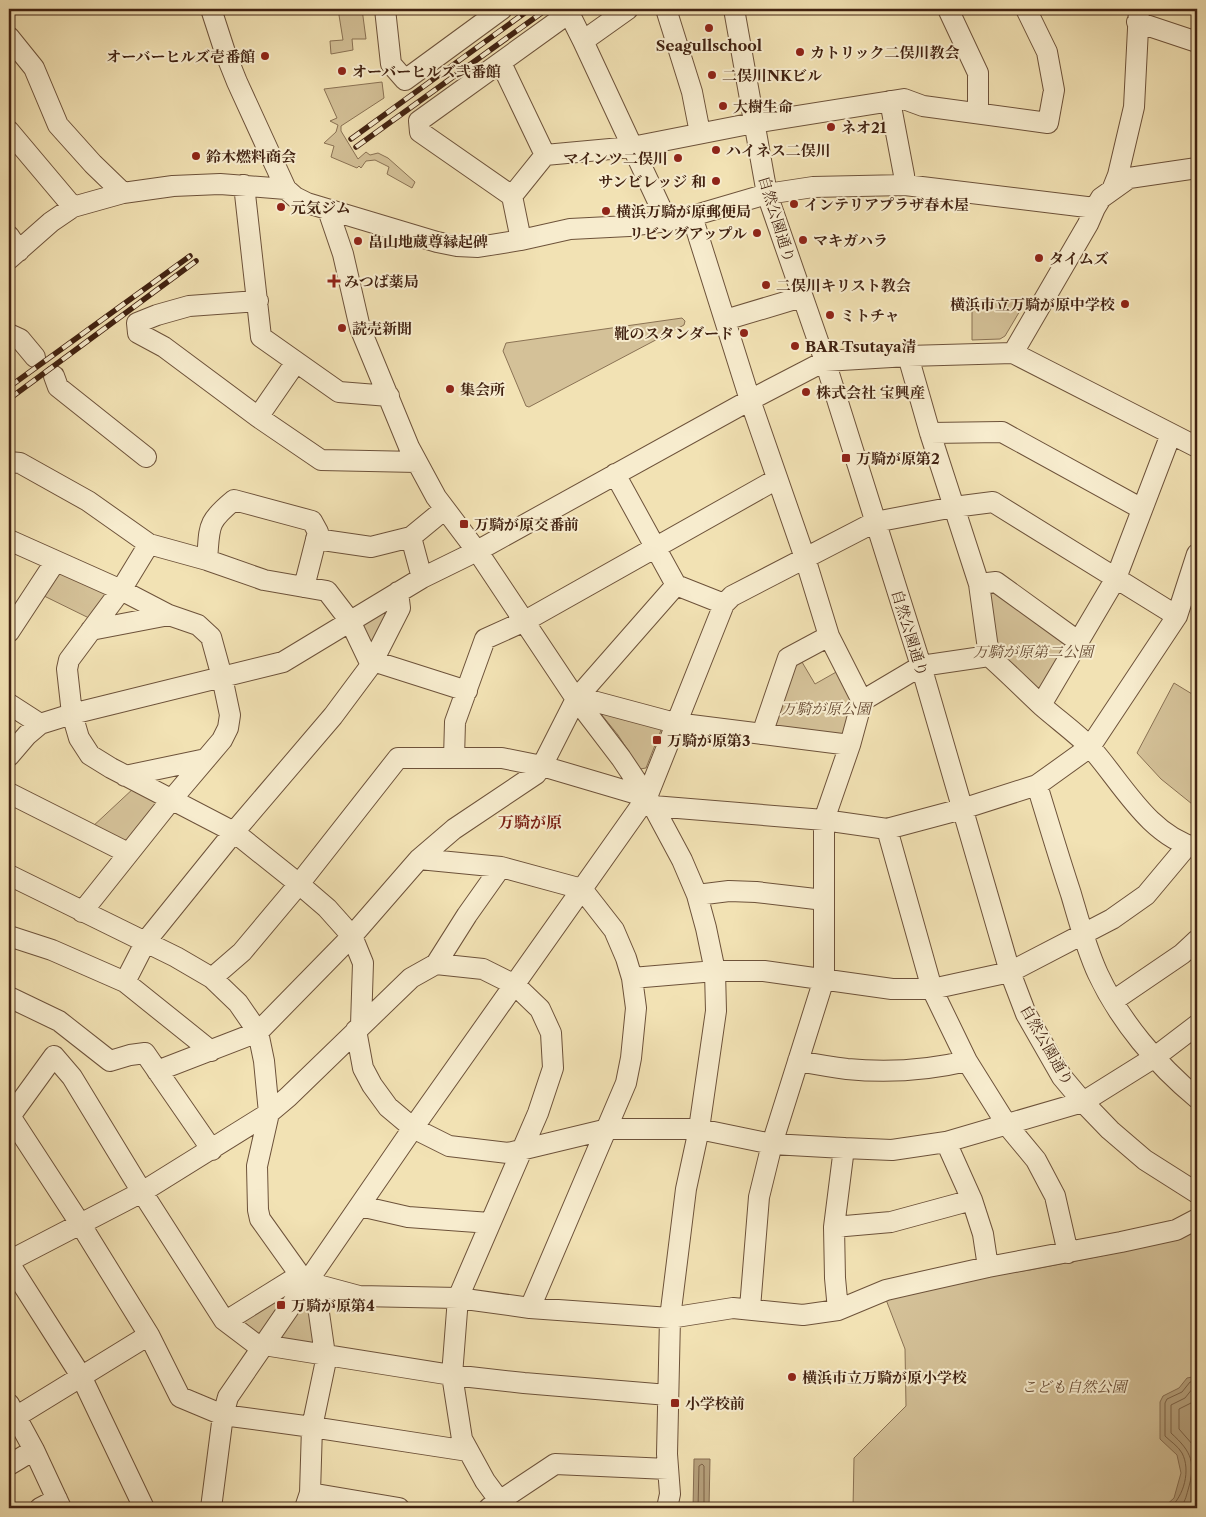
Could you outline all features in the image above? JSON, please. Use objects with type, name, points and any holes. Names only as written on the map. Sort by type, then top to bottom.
[{"type":"street","points":[[212,9],[224,52],[286,189],[307,203],[437,242],[457,246],[478,247],[521,240],[570,228],[629,226],[667,221],[692,216],[767,194],[813,187],[905,185],[1095,208]]},
{"type":"street","points":[[386,9],[391,64],[405,80],[477,16],[502,9]]},
{"type":"street","points":[[582,41],[628,9]]},
{"type":"street","points":[[666,9],[692,92],[700,133]]},
{"type":"street","name":"自然公園通り","points":[[734,9],[767,194],[825,361],[921,666],[1010,972],[1026,1014],[1062,1077],[1082,1102],[1110,1130],[1145,1160],[1197,1193]]},
{"type":"street","points":[[948,9],[978,73],[978,113]]},
{"type":"street","points":[[512,196],[545,155],[632,147],[754,123],[904,99],[923,106],[1048,123],[1054,90],[1047,52],[1026,9]]},
{"type":"street","points":[[521,240],[512,196],[420,132],[419,121],[569,13],[667,221]]},
{"type":"street","points":[[1112,190],[1118,175],[1134,106],[1138,15],[1197,42]]},
{"type":"street","points":[[9,37],[34,68],[58,125],[93,164],[123,193]]},
{"type":"street","points":[[502,63],[545,155]]},
{"type":"street","points":[[890,101],[905,185]]},
{"type":"street","points":[[9,131],[73,207]]},
{"type":"street","points":[[1013,353],[1088,224],[1101,198],[1129,178],[1197,168]]},
{"type":"street","points":[[12,249],[73,207],[123,193],[173,186],[220,184],[286,189]]},
{"type":"street","points":[[244,185],[261,336],[339,392],[389,396]]},
{"type":"street","points":[[328,210],[343,254],[360,328],[417,462],[436,497],[477,551],[650,801],[682,860],[697,895],[714,971],[715,1019],[699,1129],[686,1189],[670,1318],[668,1395],[670,1494],[667,1508]]},
{"type":"street","points":[[692,216],[750,400],[804,558],[828,636],[862,701],[850,744],[824,820],[824,979],[772,1144],[759,1197],[750,1308]]},
{"type":"street","points":[[725,320],[802,297]]},
{"type":"street","points":[[258,301],[190,306],[137,323],[138,333],[164,347],[321,460],[417,462]]},
{"type":"street","points":[[9,334],[20,339],[36,357]]},
{"type":"street","points":[[9,756],[27,735],[40,724],[72,714],[282,662],[422,578],[477,551],[750,400],[825,361],[1013,353],[1197,447]]},
{"type":"street","points":[[632,978],[714,971],[764,971],[892,989],[932,989],[1010,972],[1112,919],[1146,895],[1192,847],[1167,835],[1143,813],[1090,747],[1041,705],[989,656],[979,584],[930,433],[908,356]]},
{"type":"street","points":[[258,416],[296,362]]},
{"type":"street","points":[[54,376],[58,387],[146,457]]},
{"type":"street","points":[[930,433],[1002,432],[1142,509]]},
{"type":"street","points":[[1041,705],[1116,578],[1171,434]]},
{"type":"street","points":[[9,462],[20,463],[88,501],[149,544],[208,560],[264,580],[327,591],[350,621],[372,663],[468,691]]},
{"type":"street","points":[[615,474],[676,585],[724,604]]},
{"type":"street","points":[[454,758],[455,722],[468,691],[485,639],[525,621],[777,479]]},
{"type":"street","points":[[208,560],[210,525],[216,515],[234,500],[312,521],[318,532],[304,586]]},
{"type":"street","points":[[210,1508],[223,1415],[228,1397],[307,1280],[582,889],[650,801],[675,723],[724,604],[732,596],[875,522],[992,502],[1177,616]]},
{"type":"street","points":[[316,539],[371,547],[411,537],[445,509]]},
{"type":"street","points":[[411,537],[422,578]]},
{"type":"street","points":[[9,540],[121,590],[168,615],[198,625],[211,637],[230,715],[228,728],[222,740],[128,853],[82,912]]},
{"type":"street","points":[[149,544],[121,590],[69,660],[67,669],[72,714],[79,738],[90,755],[125,776],[234,832],[327,908],[352,936],[363,963],[359,1027],[363,1068],[372,1085],[388,1107],[413,1128],[449,1146],[508,1153],[608,1129],[699,1129],[772,1144],[892,1150],[946,1142],[1082,1102],[1155,1057],[1197,1026]]},
{"type":"street","points":[[212,978],[242,952],[299,884],[398,758],[502,758],[542,766],[650,801],[824,820],[887,829],[962,809],[1037,785],[1090,747],[1177,616],[1197,556]]},
{"type":"street","points":[[9,632],[55,562]]},
{"type":"street","points":[[979,584],[996,582],[1079,642]]},
{"type":"street","points":[[157,1071],[258,1032],[352,936],[419,859],[454,829],[536,774],[577,698],[676,585]]},
{"type":"street","points":[[125,982],[146,941],[234,832],[333,716],[372,663],[400,608],[398,592]]},
{"type":"street","points":[[91,630],[168,615]]},
{"type":"street","points":[[762,734],[788,658],[828,636]]},
{"type":"street","points":[[862,701],[921,666],[989,656]]},
{"type":"street","points":[[577,698],[675,723],[850,744]]},
{"type":"street","points":[[9,704],[40,724]]},
{"type":"street","points":[[125,776],[206,759]]},
{"type":"street","points":[[1037,785],[1083,935],[1098,974],[1126,1022],[1182,1086],[1197,1098]]},
{"type":"street","points":[[9,793],[128,853]]},
{"type":"street","points":[[887,829],[932,989],[967,1061],[1007,1124],[1036,1160],[1055,1196],[1068,1253]]},
{"type":"street","points":[[419,859],[501,867],[582,889],[614,930],[632,978],[636,1008],[631,1058],[626,1084],[530,1308]]},
{"type":"street","points":[[144,1508],[81,1376],[9,1262],[142,1192],[269,1113],[411,978],[436,964],[467,915],[501,867]]},
{"type":"street","points":[[9,875],[82,912],[146,941],[212,978],[238,1003],[258,1032],[264,1061],[269,1113],[257,1166],[258,1210],[260,1219],[307,1280],[325,1354],[325,1365],[312,1427],[308,1501],[392,1508]]},
{"type":"street","points":[[697,895],[729,891],[756,892],[824,900]]},
{"type":"street","points":[[9,936],[52,950],[125,982],[211,1051]]},
{"type":"street","points":[[1113,1001],[1182,954],[1197,940]]},
{"type":"street","points":[[436,964],[483,969],[515,984],[540,1009],[551,1034],[553,1068],[538,1113],[458,1298],[452,1374],[462,1439],[498,1506],[555,1464],[668,1469]]},
{"type":"street","points":[[9,998],[59,1022],[110,1062],[130,1055],[145,1053],[212,1150]]},
{"type":"street","points":[[468,1451],[223,1415],[180,1397],[149,1335],[81,1224],[10,1117],[54,1056],[72,1077],[142,1192],[226,1322],[262,1346],[524,1383],[668,1395]]},
{"type":"street","points":[[798,1061],[847,1069],[874,1070],[949,1065],[967,1061]]},
{"type":"street","points":[[946,1142],[972,1200],[983,1234],[988,1267]]},
{"type":"street","points":[[838,1310],[834,1227],[844,1148]]},
{"type":"street","points":[[834,1227],[891,1222],[972,1200]]},
{"type":"street","points":[[360,1206],[408,1217],[490,1222]]},
{"type":"street","points":[[226,1322],[307,1280],[359,1296],[458,1298],[530,1308],[670,1318],[733,1308],[750,1308],[803,1315],[838,1310],[886,1290],[988,1267],[1068,1253],[1176,1230],[1197,1219]]},
{"type":"street","points":[[53,1505],[34,1450],[11,1413],[81,1376],[149,1335]]},
{"type":"street","points":[[9,1465],[34,1450]]},
{"type":"green space","points":[[338,9],[362,9],[366,39],[352,39],[353,50],[331,54],[330,41],[343,40]]},
{"type":"green space","points":[[382,82],[384,98],[341,126],[341,131],[358,159],[366,152],[370,155],[378,153],[388,158],[415,182],[412,188],[387,174],[389,167],[375,160],[366,161],[361,168],[359,166],[357,168],[331,157],[334,146],[324,143],[336,132],[338,125],[330,121],[337,118],[324,89]]},
{"type":"green space","points":[[1027,299],[1005,336],[1000,339],[972,340],[972,300]]},
{"type":"green space","points":[[682,318],[685,321],[684,325],[529,407],[526,406],[503,351],[506,343]]},
{"type":"green space","points":[[56,567],[112,591],[91,619],[38,593]]},
{"type":"green space","name":"万騎が原第二公園","points":[[984,587],[995,587],[1074,642],[1040,699],[993,654]]},
{"type":"green space","points":[[385,605],[393,612],[371,656],[355,622]]},
{"type":"green space","name":"万騎が原公園","points":[[799,657],[815,684],[838,671],[856,702],[846,739],[768,730]]},
{"type":"green space","points":[[1174,683],[1197,697],[1197,808],[1161,779],[1137,753]]},
{"type":"green space","points":[[593,704],[663,725],[646,768],[640,769],[618,735]]},
{"type":"green space","points":[[135,787],[163,802],[131,842],[122,842],[91,828]]},
{"type":"green space","name":"こども自然公園","points":[[1197,1228],[1197,1508],[853,1508],[854,1458],[906,1406],[905,1349],[885,1297],[965,1279],[1030,1270],[1111,1254]]},
{"type":"green space","points":[[286,1294],[258,1336],[237,1320]]},
{"type":"green space","points":[[312,1304],[321,1346],[276,1341],[300,1305]]},
{"type":"water","points":[[1197,1376],[1197,1508],[1163,1508],[1174,1498],[1181,1473],[1177,1455],[1160,1439],[1160,1402],[1163,1396],[1179,1388],[1187,1378]]},
{"type":"water","points":[[694,1459],[710,1459],[709,1508],[693,1508]]},
{"type":"railway","points":[[351,139],[530,9]]},
{"type":"railway","points":[[356,147],[547,9]]},
{"type":"railway","points":[[9,387],[190,256]]},
{"type":"railway","points":[[9,399],[196,261]]},
{"type":"place","name":"Seagullschool","points":[[709,28]]},
{"type":"place","name":"カトリック二俣川教会","points":[[800,52]]},
{"type":"place","name":"オーバーヒルズ壱番館","points":[[265,56]]},
{"type":"place","name":"オーバーヒルズ弐番館","points":[[342,71]]},
{"type":"place","name":"二俣川NKビル","points":[[712,75]]},
{"type":"place","name":"大樹生命","points":[[723,106]]},
{"type":"place","name":"ネオ21","points":[[831,127]]},
{"type":"place","name":"ハイネス二俣川","points":[[716,150]]},
{"type":"place","name":"鈴木燃料商会","points":[[196,156]]},
{"type":"place","name":"マインツ二俣川","points":[[678,158]]},
{"type":"place","name":"サンビレッジ 和","points":[[716,181]]},
{"type":"place","name":"インテリアプラザ春木屋","points":[[794,204]]},
{"type":"place","name":"元気ジム","points":[[281,207]]},
{"type":"place","name":"横浜万騎が原郵便局","points":[[606,211]]},
{"type":"place","name":"リビングアップル","points":[[757,233]]},
{"type":"place","name":"マキガハラ","points":[[803,240]]},
{"type":"place","name":"畠山地蔵尊縁起碑","points":[[358,241]]},
{"type":"place","name":"タイムズ","points":[[1039,258]]},
{"type":"place","name":"みつば薬局","points":[[334,281]]},
{"type":"place","name":"二俣川キリスト教会","points":[[766,285]]},
{"type":"place","name":"横浜市立万騎が原中学校","points":[[1125,304]]},
{"type":"place","name":"ミトチャ","points":[[830,315]]},
{"type":"place","name":"読売新聞","points":[[342,328]]},
{"type":"place","name":"靴のスタンダード","points":[[744,333]]},
{"type":"place","name":"BAR Tsutaya清","points":[[795,346]]},
{"type":"place","name":"集会所","points":[[450,389]]},
{"type":"place","name":"株式会社 宝興産","points":[[806,392]]},
{"type":"place","name":"万騎が原第2","points":[[846,458]]},
{"type":"place","name":"万騎が原交番前","points":[[464,524]]},
{"type":"place","name":"万騎が原第3","points":[[657,740]]},
{"type":"place","name":"万騎が原第4","points":[[281,1305]]},
{"type":"place","name":"横浜市立万騎が原小学校","points":[[792,1377]]},
{"type":"place","name":"小学校前","points":[[675,1403]]},
{"type":"district","name":"万騎が原","points":[[530,822]]}]
